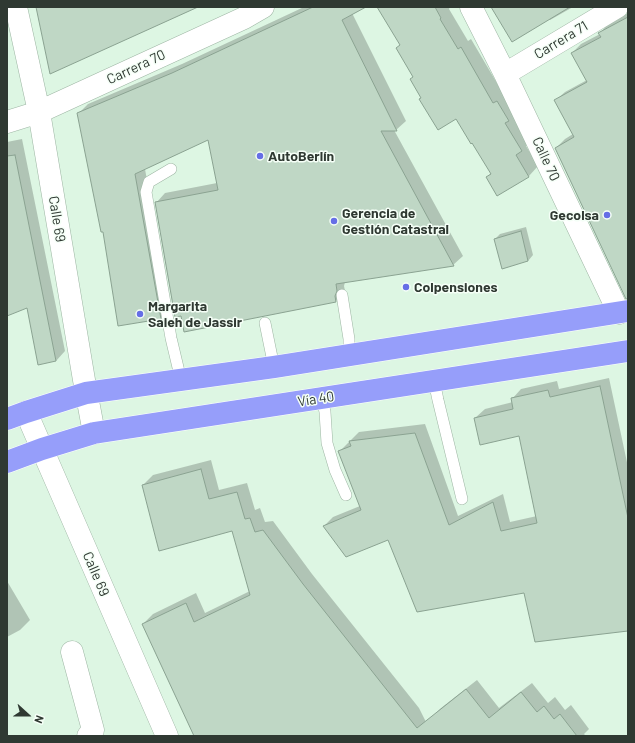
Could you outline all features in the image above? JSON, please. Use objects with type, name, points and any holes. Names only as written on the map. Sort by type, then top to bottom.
[{"type":"highway","points":[[17,415],[86,393],[274,367],[624,312]]},
{"type":"highway","name":"Vía 40","points":[[7,462],[42,449],[94,433],[628,351]]},
{"type":"street","name":"Calle 69","points":[[16,7],[39,112],[94,433]]},
{"type":"street","name":"Carrera 70","points":[[7,122],[39,112],[244,18],[263,7]]},
{"type":"street","name":"Calle 70","points":[[471,7],[624,312]]},
{"type":"street","name":"Carrera 71","points":[[505,74],[617,7]]},
{"type":"street","name":"Calle 69","points":[[17,415],[42,449],[167,736]]},
{"type":"street","points":[[72,652],[93,730],[88,736]]},
{"type":"lane","points":[[170,169],[149,182],[146,192],[171,338],[181,380]]},
{"type":"lane","points":[[342,296],[349,339],[349,355]]},
{"type":"lane","points":[[265,323],[274,367]]},
{"type":"lane","points":[[434,381],[462,499]]},
{"type":"lane","points":[[322,398],[325,412],[327,443],[335,470],[346,495]]},
{"type":"building","points":[[36,7],[198,7],[50,74]]},
{"type":"building","points":[[313,7],[366,7],[342,20],[397,131],[381,131],[454,266],[336,284],[336,302],[184,332],[181,316],[175,317],[155,202],[218,190],[208,140],[135,174],[161,319],[118,326],[103,232],[101,232],[77,113],[172,73]]},
{"type":"building","points":[[377,7],[435,7],[441,18],[440,19],[458,49],[461,47],[493,103],[497,101],[509,121],[505,123],[522,151],[516,155],[529,177],[497,196],[486,177],[491,174],[456,119],[438,130],[419,99],[421,98],[410,79],[413,77],[396,48],[400,45]]},
{"type":"building","points":[[491,7],[570,7],[512,42]]},
{"type":"building","points":[[628,17],[628,299],[626,299],[555,148],[574,137],[554,100],[587,82],[571,53],[601,37],[598,33]]},
{"type":"building","points":[[15,155],[56,361],[38,365],[27,308],[7,316],[7,156]]},
{"type":"building","points":[[521,231],[528,261],[502,269],[494,239]]},
{"type":"building","points":[[600,386],[628,518],[628,631],[535,642],[524,593],[417,612],[388,540],[346,557],[323,526],[361,510],[338,451],[351,446],[349,441],[415,433],[449,525],[493,502],[501,531],[537,523],[519,436],[480,445],[474,418],[513,409],[511,398],[548,390],[550,397]]},
{"type":"building","points":[[201,469],[209,499],[237,492],[245,519],[250,518],[255,532],[263,530],[303,584],[417,728],[466,689],[489,718],[521,692],[537,712],[544,706],[554,719],[560,714],[577,736],[194,736],[142,624],[186,603],[194,622],[250,595],[232,531],[159,551],[142,485]]},
{"type":"place","name":"AutoBerlín","points":[[260,156]]},
{"type":"place","name":"Gecolsa","points":[[607,215]]},
{"type":"place","name":"Gerencia de Gestión Catastral","points":[[334,221]]},
{"type":"place","name":"Colpensiones","points":[[406,287]]},
{"type":"place","name":"Margarita Saieh de Jassir","points":[[140,314]]}]
